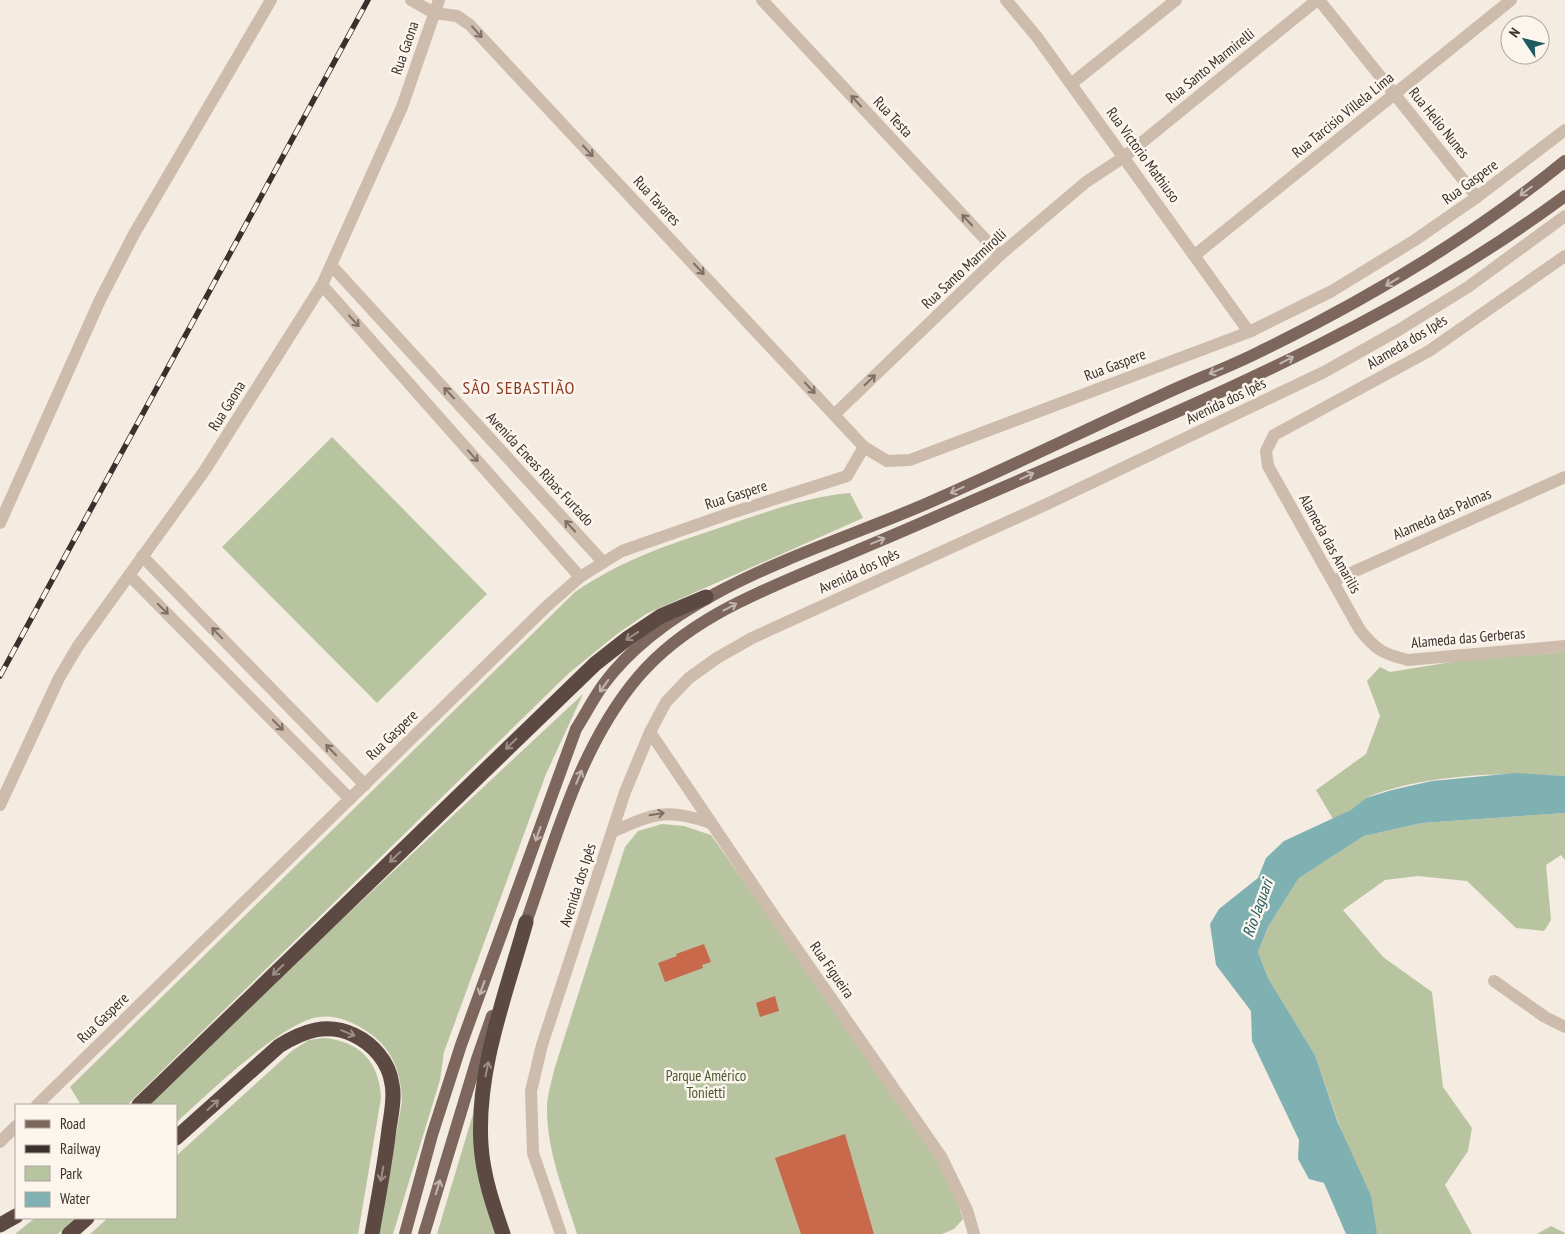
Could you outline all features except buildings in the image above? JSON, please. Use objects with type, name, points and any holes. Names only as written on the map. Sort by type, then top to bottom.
[{"type":"highway","points":[[141,1104],[595,664],[628,638],[661,616],[706,597]]},
{"type":"highway","points":[[503,1234],[485,1175],[481,1146],[482,1089],[526,922]]},
{"type":"highway","points":[[178,1136],[279,1046],[297,1035],[328,1028],[343,1030],[362,1039],[378,1052],[387,1066],[393,1084],[390,1127],[372,1234]]},
{"type":"highway","points":[[0,1226],[15,1217]]},
{"type":"highway","points":[[68,1234],[86,1219]]},
{"type":"main road","points":[[404,1234],[432,1135],[461,1045],[576,730],[604,684],[632,654],[660,629],[706,597],[928,503],[1259,352],[1372,293],[1432,256],[1500,210],[1565,161]]},
{"type":"main road","points":[[424,1234],[476,1059],[574,789],[603,727],[640,675],[663,652],[688,632],[749,596],[924,522],[1270,369],[1384,312],[1520,229],[1565,196]]},
{"type":"street","points":[[0,523],[100,300],[134,234],[271,0]]},
{"type":"street","name":"Rua Tavares","points":[[411,0],[434,13],[457,16],[470,25],[835,414],[864,448]]},
{"type":"street","name":"Rua Gaona","points":[[0,805],[59,678],[78,646],[206,470],[322,285],[402,107],[439,0]]},
{"type":"street","name":"Rua Testa","points":[[762,0],[1000,255]]},
{"type":"street","name":"Rua Victorio Mathiuso","points":[[1006,0],[1037,37],[1250,332]]},
{"type":"street","points":[[1071,84],[1176,0]]},
{"type":"street","name":"Rua Helio Nunes","points":[[1318,0],[1477,197]]},
{"type":"street","name":"Rua Santo Marmirelli","points":[[1124,157],[1318,0]]},
{"type":"street","name":"Rua Tarcisio Villela Lima","points":[[1195,255],[1511,0]]},
{"type":"street","name":"Rua Gaspere","points":[[38,1104],[547,606],[580,577],[603,562],[622,551],[640,544],[847,476],[864,448],[886,460],[910,460],[1250,332],[1332,291],[1415,240],[1477,197],[1565,130]]},
{"type":"street","name":"Rua Santo Marmirolli","points":[[835,414],[1000,255],[1086,182],[1124,157]]},
{"type":"street","name":"Avenida dos Ipês","points":[[562,1234],[533,1153],[531,1091],[542,1045],[625,792],[650,732],[666,702],[689,678],[738,646],[1047,504],[1324,372],[1397,331],[1468,287],[1565,216]]},
{"type":"street","name":"Alameda dos Ipês","points":[[1266,451],[1274,435],[1429,351],[1565,256]]},
{"type":"street","name":"Avenida Eneas Ribas Furtado","points":[[331,265],[603,562]]},
{"type":"street","points":[[322,285],[580,577]]},
{"type":"street","name":"Alameda das Amarilis","points":[[1266,451],[1268,466],[1360,630],[1375,649]]},
{"type":"street","name":"Alameda das Palmas","points":[[1333,581],[1565,477]]},
{"type":"street","points":[[142,556],[364,784]]},
{"type":"street","points":[[129,574],[350,799]]},
{"type":"street","name":"Alameda das Gerberas","points":[[1375,649],[1390,656],[1408,660],[1565,646]]},
{"type":"street","name":"Rua Figueira","points":[[650,732],[942,1158],[967,1210],[969,1233]]},
{"type":"street","points":[[612,832],[650,815],[666,813],[687,815],[711,823]]},
{"type":"street","points":[[1494,981],[1545,1017],[1565,1027]]},
{"type":"street","points":[[0,1142],[15,1127]]},
{"type":"green space","points":[[332,437],[487,594],[377,703],[222,547]]},
{"type":"green space","points":[[850,493],[863,518],[646,614],[617,634],[569,673],[128,1104],[80,1104],[70,1087],[575,592],[593,580],[647,553],[786,506]]},
{"type":"green space","points":[[1565,652],[1565,776],[1516,774],[1465,776],[1415,783],[1368,797],[1353,809],[1333,819],[1316,790],[1366,754],[1380,716],[1367,681],[1380,667],[1390,672],[1464,660]]},
{"type":"green space","points":[[583,694],[546,774],[444,1052],[440,1080],[393,1234],[379,1234],[402,1101],[400,1082],[395,1064],[386,1049],[372,1035],[360,1027],[340,1018],[326,1016],[304,1022],[286,1031],[245,1061],[178,1121],[178,1104],[150,1104],[308,951]]},
{"type":"green space","points":[[1565,813],[1565,860],[1561,855],[1546,865],[1551,920],[1544,931],[1516,928],[1467,881],[1418,876],[1385,880],[1343,910],[1383,957],[1432,992],[1443,1087],[1472,1128],[1468,1151],[1445,1185],[1472,1234],[1377,1234],[1315,1055],[1268,978],[1258,952],[1268,927],[1299,878],[1364,836],[1422,823]]},
{"type":"green space","name":"Parque Américo Tonietti","points":[[662,824],[684,826],[711,835],[948,1171],[963,1219],[954,1229],[942,1234],[577,1234],[557,1171],[549,1138],[547,1105],[549,1091],[625,847],[638,831]]},
{"type":"green space","points":[[323,1038],[336,1040],[356,1048],[365,1055],[371,1064],[380,1085],[381,1098],[358,1234],[90,1234],[107,1219],[178,1219],[178,1154],[293,1050],[309,1040]]},
{"type":"green space","points":[[473,1114],[475,1148],[495,1234],[437,1234]]},
{"type":"green space","points":[[34,1219],[74,1219],[58,1234],[15,1234]]},
{"type":"green space","points":[[1551,1226],[1565,1234],[1537,1234]]},
{"type":"water","name":"Rio Jaguari","points":[[1516,773],[1565,776],[1565,813],[1422,823],[1364,836],[1299,878],[1268,927],[1258,952],[1268,978],[1315,1055],[1338,1123],[1371,1196],[1377,1234],[1346,1234],[1324,1183],[1309,1179],[1298,1159],[1299,1140],[1252,1041],[1251,1011],[1216,965],[1210,924],[1219,909],[1258,878],[1266,858],[1284,841],[1351,810],[1366,798],[1432,781]]},
{"type":"railway","points":[[0,676],[368,0]]},
{"type":"district","name":"SÃO SEBASTIÃO","points":[[519,388]]}]
